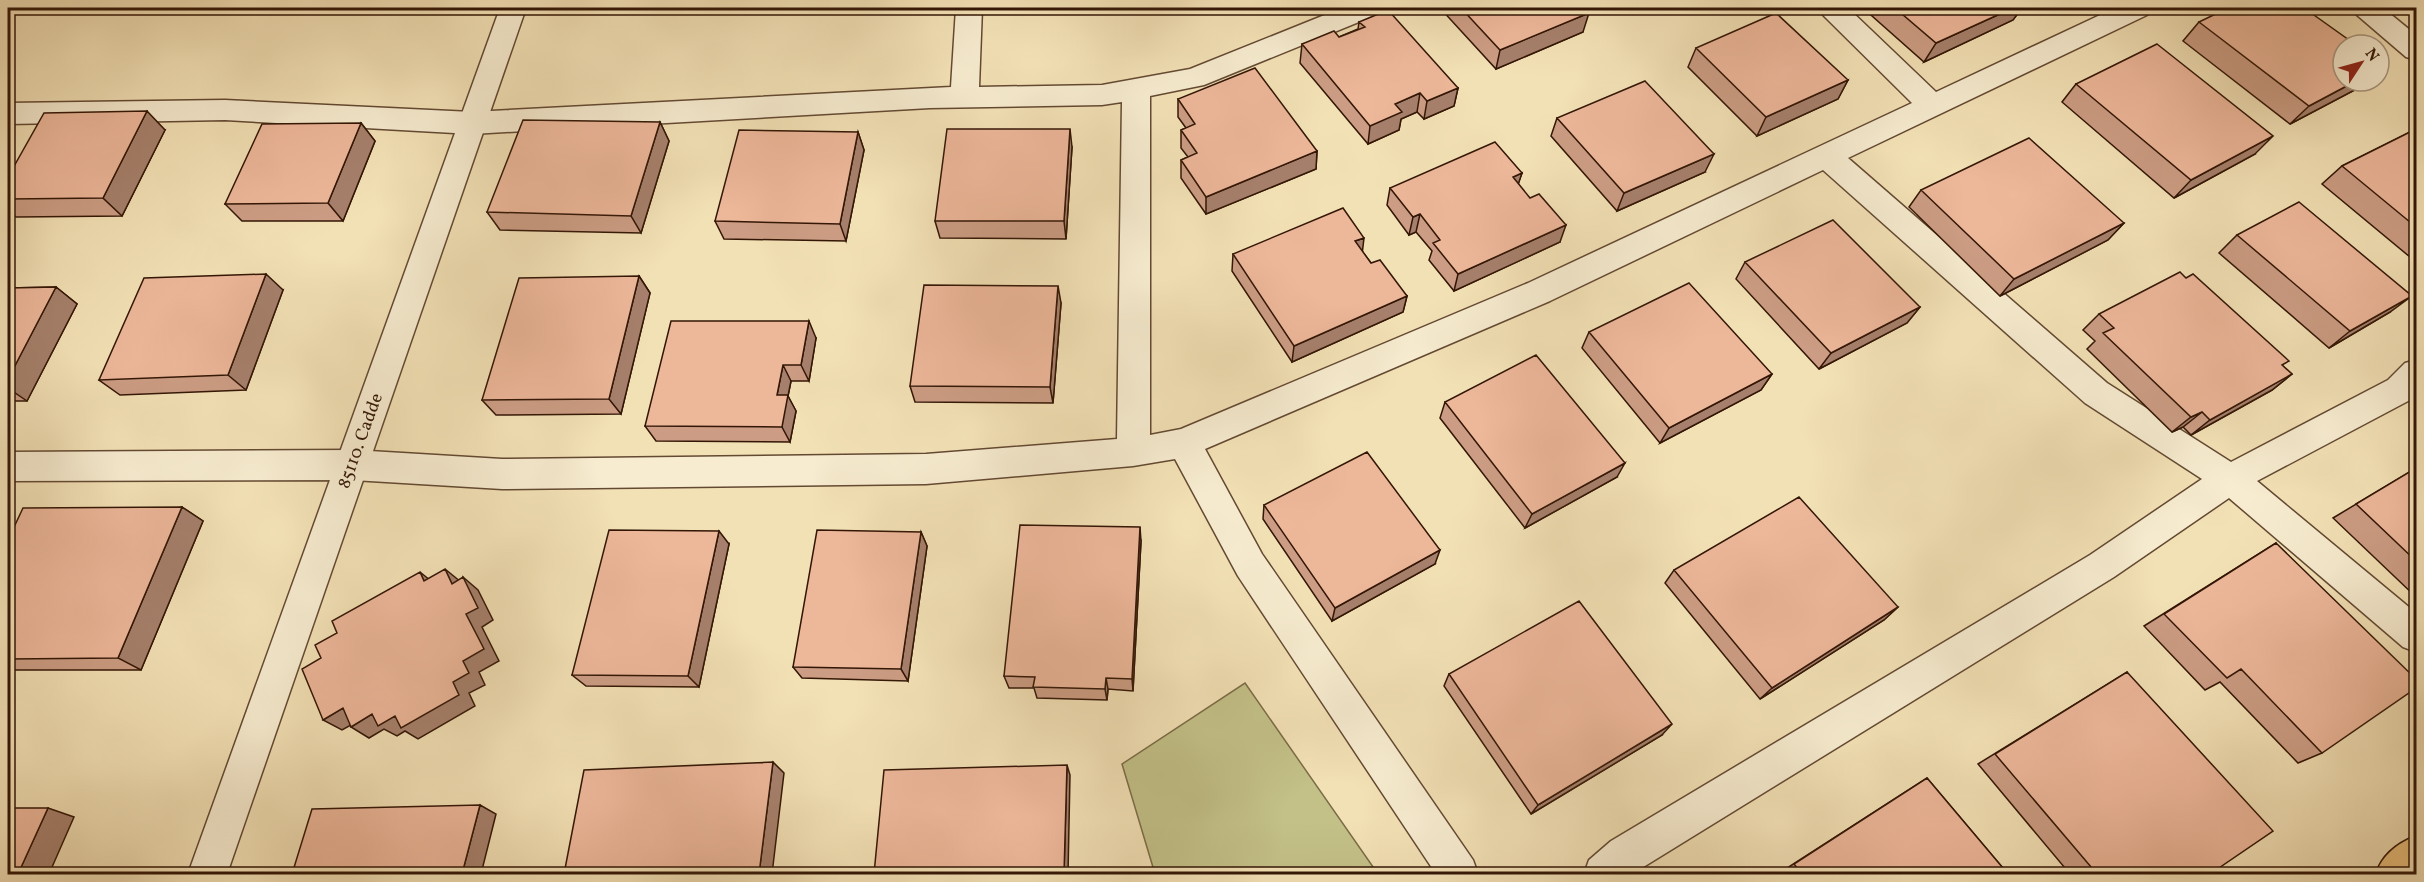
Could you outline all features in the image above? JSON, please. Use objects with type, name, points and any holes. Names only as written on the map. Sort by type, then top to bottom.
[{"type":"main road","points":[[2395,874],[2416,855]]},
{"type":"street","name":"85110. Cadde","points":[[207,874],[513,8]]},
{"type":"street","points":[[964,98],[969,8]]},
{"type":"street","points":[[8,114],[225,110],[472,123],[964,98],[1102,96],[1194,78],[1367,8]]},
{"type":"street","points":[[1832,8],[1932,105]]},
{"type":"street","points":[[8,467],[353,465],[502,474],[926,469],[1133,452],[1184,443],[1539,292],[2138,8]]},
{"type":"street","points":[[2366,8],[2416,50]]},
{"type":"street","points":[[1133,452],[1136,89]]},
{"type":"street","points":[[1827,157],[2096,393],[2230,479],[2416,635]]},
{"type":"street","points":[[1603,874],[1625,855],[2102,566],[2230,479],[2399,390],[2416,373]]},
{"type":"street","points":[[1184,443],[1250,565],[1459,874]]},
{"type":"shaded area","points":[[1245,683],[1378,874],[1155,874],[1122,764]]},
{"type":"building","points":[[1461,8],[1584,8],[1589,13],[1500,50]]},
{"type":"building","points":[[1895,8],[2013,8],[1936,43]]},
{"type":"building","points":[[2228,8],[2304,8],[2339,33],[2331,33],[2331,93],[2333,93],[2309,106],[2199,22]]},
{"type":"building","points":[[1388,10],[1458,88],[1427,101],[1420,93],[1395,104],[1402,112],[1370,126],[1302,44],[1334,31],[1339,37],[1365,27],[1359,22]]},
{"type":"building","points":[[1776,13],[1848,80],[1766,117],[1696,48]]},
{"type":"building","points":[[2157,44],[2273,136],[2191,180],[2076,84]]},
{"type":"building","points":[[1255,68],[1317,151],[1206,197],[1181,160],[1197,153],[1181,130],[1195,124],[1178,99]]},
{"type":"building","points":[[1645,81],[1714,154],[1624,193],[1557,118]]},
{"type":"building","points":[[147,111],[103,198],[8,199],[8,177],[44,113]]},
{"type":"building","points":[[523,120],[660,122],[631,216],[487,212]]},
{"type":"building","points":[[361,123],[328,203],[225,204],[262,124]]},
{"type":"building","points":[[947,129],[1070,129],[1064,221],[935,221]]},
{"type":"building","points":[[2416,129],[2416,227],[2342,166]]},
{"type":"building","points":[[739,130],[858,132],[840,224],[715,221]]},
{"type":"building","points":[[2029,138],[2124,223],[2014,279],[1921,190]]},
{"type":"building","points":[[1495,142],[1522,173],[1513,177],[1530,198],[1539,194],[1566,225],[1458,274],[1433,243],[1440,240],[1420,214],[1413,217],[1390,188]]},
{"type":"building","points":[[2299,202],[2412,296],[2350,331],[2237,235]]},
{"type":"building","points":[[1343,208],[1364,238],[1355,241],[1371,263],[1380,260],[1407,296],[1294,346],[1233,254]]},
{"type":"building","points":[[1833,220],[1920,307],[1831,353],[1745,262]]},
{"type":"building","points":[[2180,272],[2186,278],[2193,274],[2289,361],[2282,365],[2292,374],[2210,420],[2202,412],[2191,417],[2103,333],[2114,328],[2099,314]]},
{"type":"building","points":[[266,274],[228,375],[99,380],[144,278]]},
{"type":"building","points":[[639,276],[609,399],[482,400],[519,278]]},
{"type":"building","points":[[1689,283],[1772,374],[1669,428],[1589,332]]},
{"type":"building","points":[[924,285],[1058,286],[1050,387],[910,386]]},
{"type":"building","points":[[56,287],[8,379],[8,288]]},
{"type":"building","points":[[671,321],[809,321],[801,365],[783,365],[777,395],[788,395],[782,427],[645,426]]},
{"type":"building","points":[[1536,355],[1625,463],[1532,514],[1445,402]]},
{"type":"building","points":[[1367,452],[1440,550],[1335,608],[1264,505]]},
{"type":"building","points":[[2416,468],[2416,561],[2356,504]]},
{"type":"building","points":[[1799,497],[1898,607],[1772,688],[1674,570]]},
{"type":"building","points":[[182,507],[118,658],[8,659],[8,540],[23,508]]},
{"type":"building","points":[[1020,525],[1140,527],[1132,679],[1106,678],[1105,689],[1033,687],[1035,677],[1004,676]]},
{"type":"building","points":[[609,530],[719,531],[688,676],[572,675]]},
{"type":"building","points":[[817,530],[921,532],[901,669],[793,667]]},
{"type":"building","points":[[2276,543],[2416,679],[2416,688],[2322,753],[2241,669],[2227,678],[2164,614]]},
{"type":"building","points":[[445,569],[452,584],[463,577],[478,608],[466,614],[484,649],[463,661],[469,673],[453,682],[459,695],[401,728],[395,716],[378,726],[372,714],[351,727],[343,708],[323,720],[302,669],[321,658],[315,645],[337,633],[332,621],[420,572],[424,581]]},
{"type":"building","points":[[1579,601],[1672,724],[1538,805],[1449,674]]},
{"type":"building","points":[[2127,672],[2273,831],[2210,874],[2097,874],[1995,754]]},
{"type":"building","points":[[773,762],[759,874],[564,874],[584,770]]},
{"type":"building","points":[[1067,765],[1064,874],[874,874],[884,770]]},
{"type":"building","points":[[1927,778],[2008,874],[1802,874],[1794,864]]},
{"type":"building","points":[[480,805],[462,874],[292,874],[312,809]]},
{"type":"building","points":[[8,808],[48,808],[18,874],[8,874]]}]
